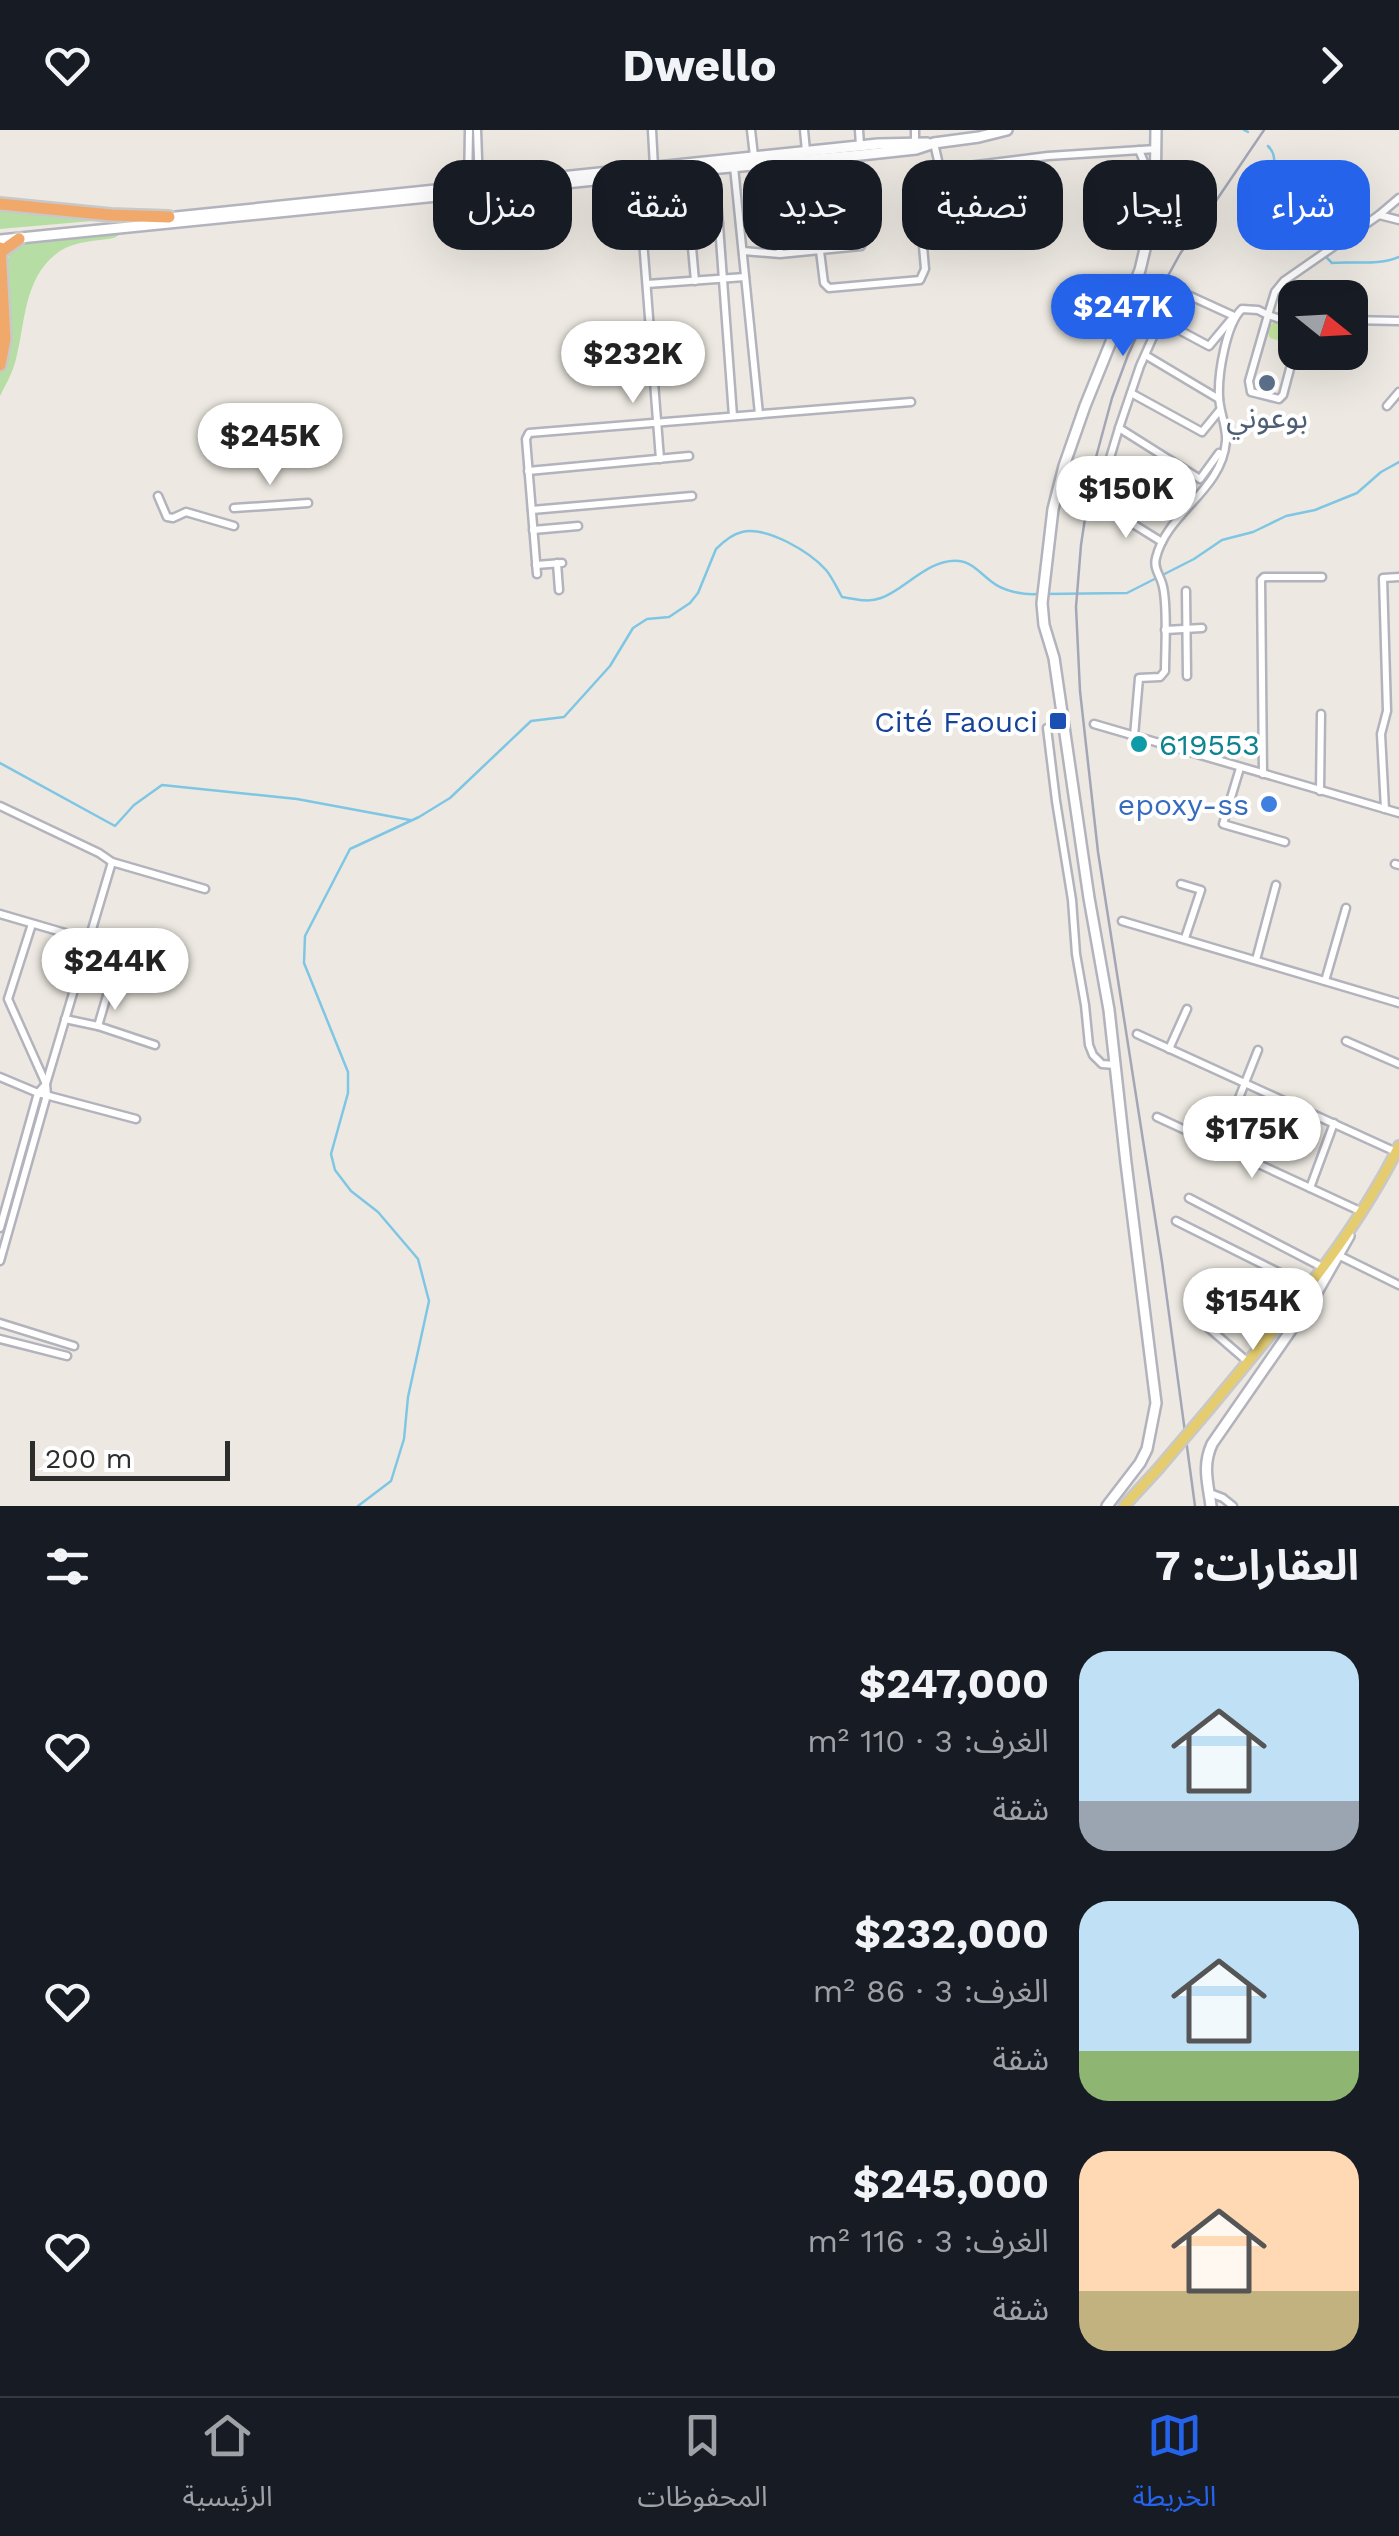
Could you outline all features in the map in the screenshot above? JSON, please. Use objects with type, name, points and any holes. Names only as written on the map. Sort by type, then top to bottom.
[{"type":"highway","points":[[0,204],[169,218]]},
{"type":"highway","points":[[0,365],[5,339],[0,244],[19,239]]},
{"type":"main road","points":[[723,168],[916,149],[1003,130]]},
{"type":"main road","points":[[1156,130],[1156,160]]},
{"type":"main road","points":[[718,160],[860,146],[934,144]]},
{"type":"main road","points":[[19,239],[433,193]]},
{"type":"main road","points":[[0,244],[169,218],[216,216]]},
{"type":"main road","points":[[1107,1506],[1147,1449],[1156,1403],[1109,1010],[1042,603],[1058,486],[1145,250]]},
{"type":"main road","points":[[1211,1506],[1206,1455],[1290,1332],[1398,1149]]},
{"type":"main road","points":[[1388,1166],[1399,1172]]},
{"type":"main road","points":[[1128,1504],[1248,1362],[1362,1212]]},
{"type":"street","points":[[469,130],[472,160]]},
{"type":"street","points":[[475,160],[477,130]]},
{"type":"street","points":[[652,130],[654,160]]},
{"type":"street","points":[[751,130],[754,156]]},
{"type":"street","points":[[804,130],[806,151]]},
{"type":"street","points":[[859,130],[860,146]]},
{"type":"street","points":[[915,130],[916,142]]},
{"type":"street","points":[[934,144],[939,165],[944,169],[1048,156],[1156,149]]},
{"type":"street","points":[[1139,150],[1143,160]]},
{"type":"street","points":[[734,167],[759,414]]},
{"type":"street","points":[[1290,370],[1279,399],[1252,392],[1249,381],[1278,286],[1399,198]]},
{"type":"street","points":[[743,251],[780,254],[863,245],[858,205],[781,210],[776,216],[780,254]]},
{"type":"street","points":[[1379,215],[1399,220]]},
{"type":"street","points":[[644,250],[660,459]]},
{"type":"street","points":[[692,250],[695,281]]},
{"type":"street","points":[[721,250],[732,416]]},
{"type":"street","points":[[820,251],[824,283],[829,288],[920,280],[925,270],[923,250]]},
{"type":"street","points":[[646,284],[745,277]]},
{"type":"street","points":[[1188,294],[1234,316]]},
{"type":"street","points":[[1162,542],[1109,508],[1110,458],[1140,366],[1157,328],[1166,323],[1209,346],[1242,309],[1258,310],[1278,318]]},
{"type":"street","points":[[1134,736],[1139,678],[1160,677],[1165,671],[1164,588],[1155,564],[1162,542],[1214,476],[1226,443],[1218,399],[1234,316]]},
{"type":"street","points":[[1368,320],[1399,321]]},
{"type":"street","points":[[1146,356],[1218,399]]},
{"type":"street","points":[[1388,406],[1399,392]]},
{"type":"street","points":[[1131,394],[1202,432],[1221,409]]},
{"type":"street","points":[[559,590],[560,563],[537,570],[526,439],[529,433],[911,402]]},
{"type":"street","points":[[1119,428],[1200,480],[1226,443]]},
{"type":"street","points":[[528,471],[690,456]]},
{"type":"street","points":[[1111,466],[1182,515]]},
{"type":"street","points":[[158,496],[167,517],[186,512],[234,526]]},
{"type":"street","points":[[532,510],[692,496]]},
{"type":"street","points":[[234,508],[308,504]]},
{"type":"street","points":[[534,530],[578,526]]},
{"type":"street","points":[[1262,774],[1261,580],[1322,577]]},
{"type":"street","points":[[1384,810],[1382,734],[1387,711],[1383,578],[1399,577]]},
{"type":"street","points":[[1186,591],[1186,676]]},
{"type":"street","points":[[1165,630],[1202,628]]},
{"type":"street","points":[[1320,791],[1321,714]]},
{"type":"street","points":[[1094,724],[1399,814]]},
{"type":"street","points":[[1047,728],[1088,1044],[1102,1064],[1115,1065]]},
{"type":"street","points":[[1240,768],[1222,824],[1285,842]]},
{"type":"street","points":[[0,806],[112,862],[205,889]]},
{"type":"street","points":[[0,1228],[38,1093],[46,1084],[112,862]]},
{"type":"street","points":[[1181,884],[1200,890],[1185,938]]},
{"type":"street","points":[[1256,960],[1276,885]]},
{"type":"street","points":[[1325,981],[1346,908]]},
{"type":"street","points":[[0,914],[89,940]]},
{"type":"street","points":[[1122,921],[1399,1003]]},
{"type":"street","points":[[0,1261],[47,1095],[46,1084],[4,998],[32,924]]},
{"type":"street","points":[[98,1026],[121,948],[174,964]]},
{"type":"street","points":[[1169,1048],[1186,1010]]},
{"type":"street","points":[[65,1019],[155,1044]]},
{"type":"street","points":[[1137,1034],[1398,1149]]},
{"type":"street","points":[[1346,1041],[1399,1064]]},
{"type":"street","points":[[1237,1103],[1258,1050]]},
{"type":"street","points":[[0,1077],[38,1093],[136,1120]]},
{"type":"street","points":[[1157,1118],[1362,1212]]},
{"type":"street","points":[[1310,1188],[1334,1123]]},
{"type":"street","points":[[1189,1198],[1322,1268]]},
{"type":"street","points":[[1176,1221],[1308,1286]]},
{"type":"street","points":[[1338,1255],[1399,1285]]},
{"type":"street","points":[[0,1323],[74,1346]]},
{"type":"street","points":[[1202,1323],[1248,1362]]},
{"type":"street","points":[[0,1339],[68,1356]]},
{"type":"street","points":[[1210,1493],[1233,1506]]},
{"type":"green space","points":[[0,208],[104,220],[0,229]]},
{"type":"green space","points":[[118,232],[114,238],[79,243],[60,251],[39,273],[28,300],[15,364],[0,396],[0,372],[10,331],[7,263],[11,248]]},
{"type":"green space","points":[[1278,323],[1278,340],[1270,338],[1269,326]]},
{"type":"waterway","points":[[1244,130],[1248,132]]},
{"type":"waterway","points":[[1268,146],[1277,179],[1292,194],[1319,247],[1332,263],[1399,257]]},
{"type":"waterway","points":[[1045,594],[1127,593],[1222,540],[1357,493],[1399,462]]},
{"type":"waterway","points":[[358,1506],[391,1481],[404,1439],[408,1397],[429,1301],[418,1259],[378,1212],[351,1191],[335,1170],[331,1154],[348,1093],[348,1072],[304,963],[305,936],[350,849],[450,798],[531,721],[564,717],[610,666],[633,628],[647,619],[669,617],[690,603],[716,549],[739,533],[763,533],[799,548],[826,570],[842,597],[881,598],[948,561],[973,566],[1002,588],[1037,594]]},
{"type":"waterway","points":[[0,763],[115,826],[134,805],[162,785],[297,799],[410,820]]},
{"type":"railway","points":[[1195,1506],[1162,1262],[1098,852],[1080,691],[1076,607],[1092,472],[1128,355],[1180,254],[1264,130]]},
{"type":"place","name":"بوعوني","points":[[1267,383]]},
{"type":"place","name":"Cité Faouci","points":[[1058,721]]},
{"type":"place","name":"619553","points":[[1139,744]]},
{"type":"place","name":"epoxy-ss","points":[[1269,804]]}]
